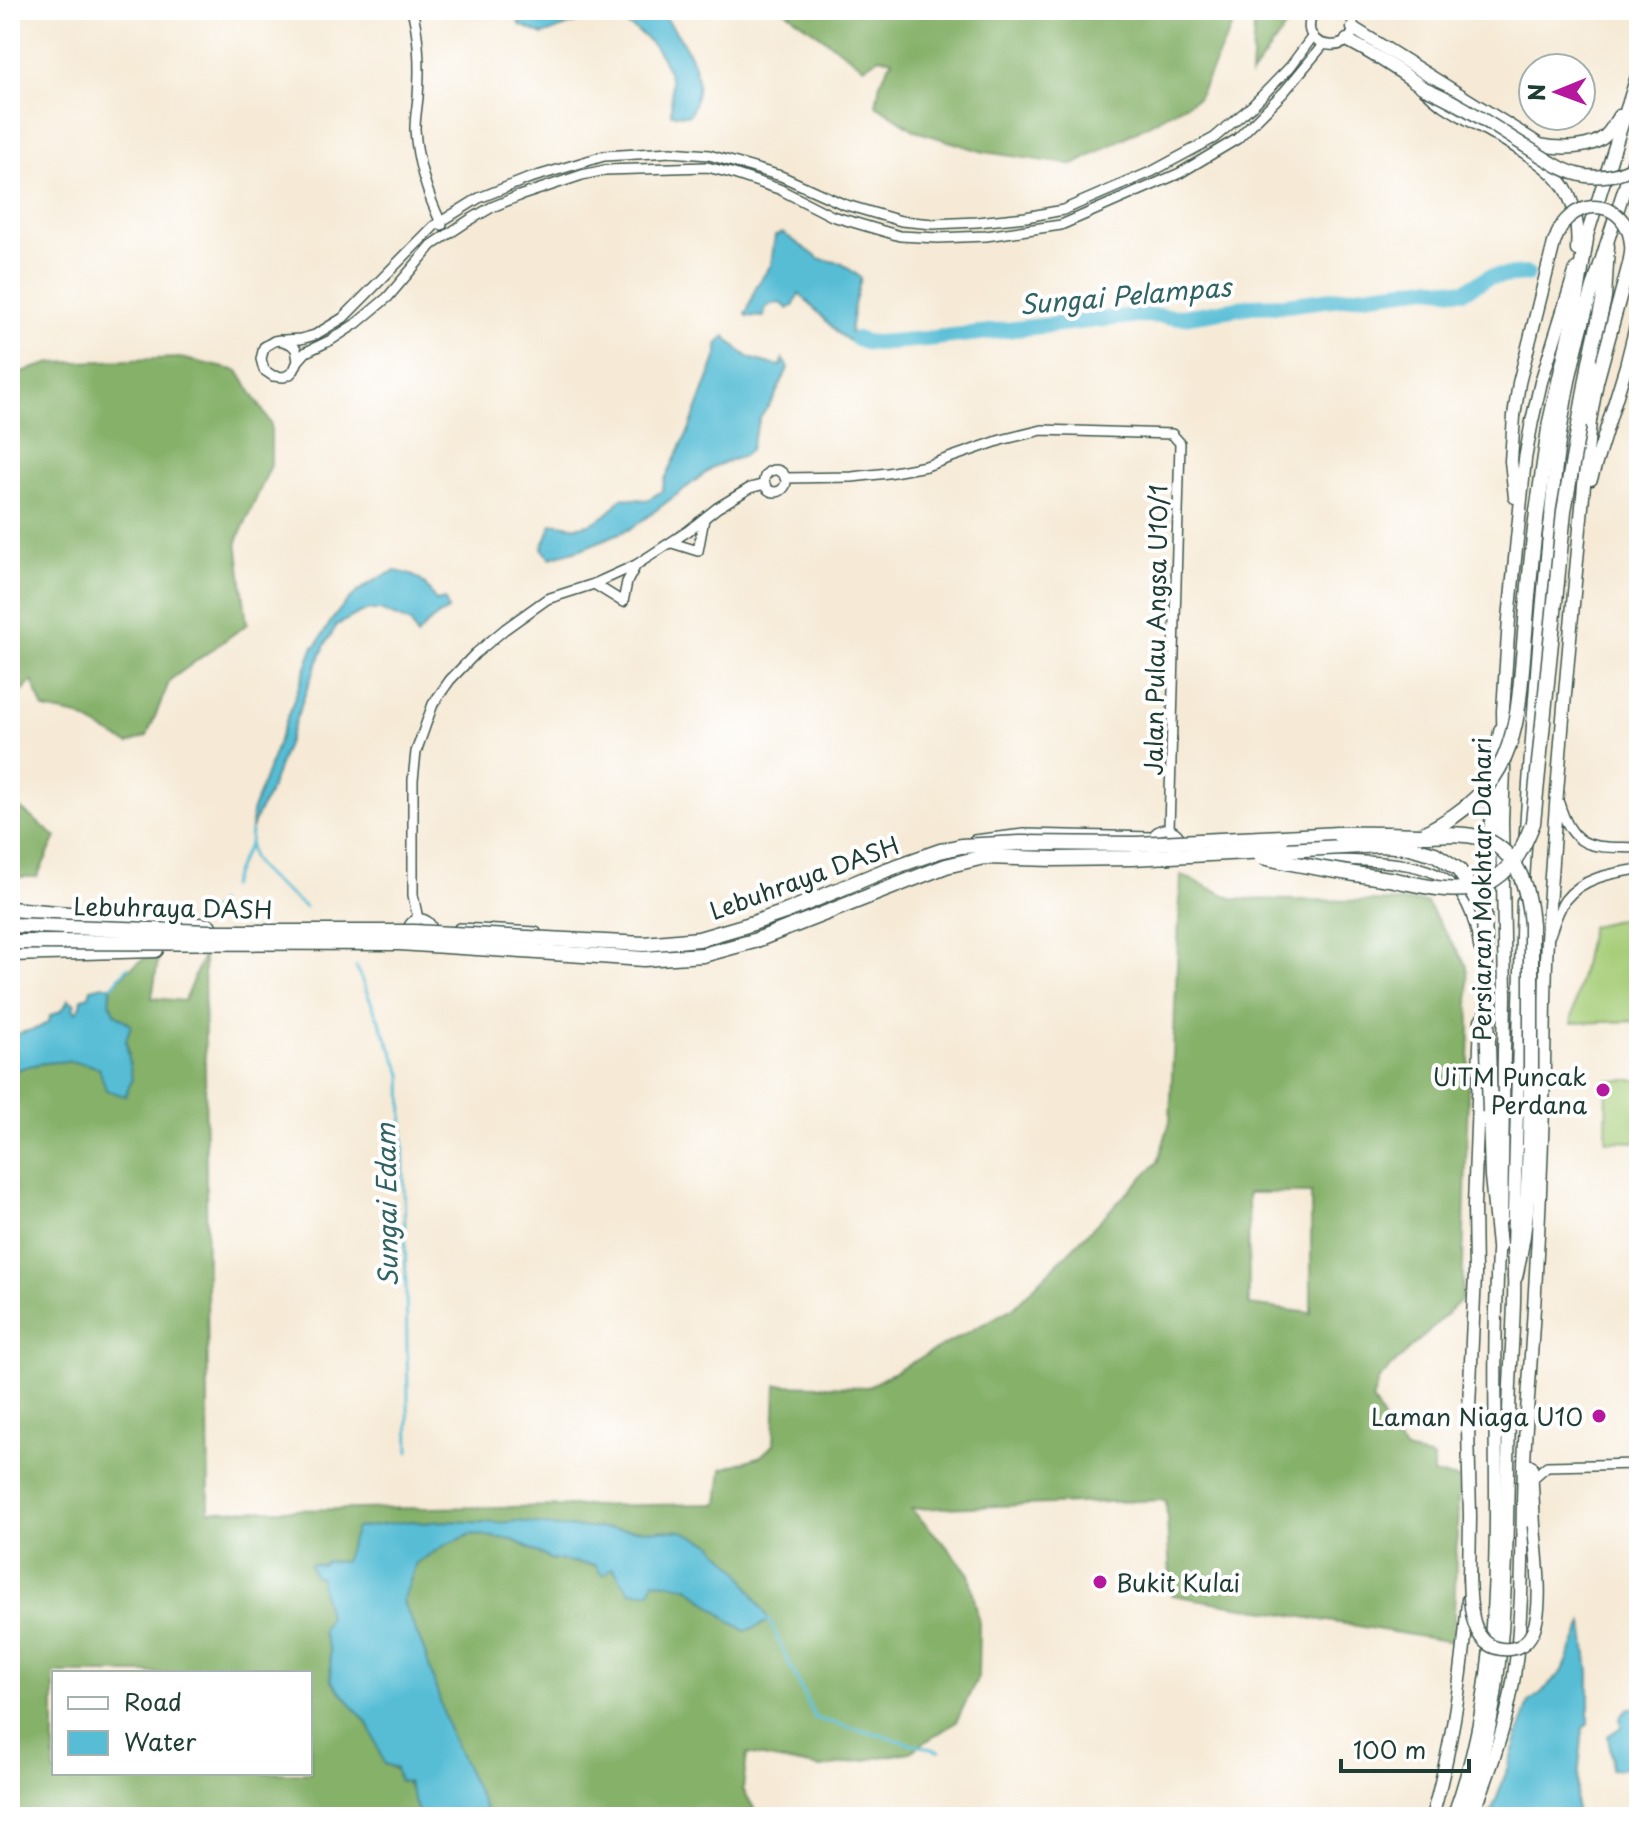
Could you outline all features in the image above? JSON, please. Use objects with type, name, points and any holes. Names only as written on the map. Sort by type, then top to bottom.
[{"type":"highway","points":[[1421,835],[1451,818],[1480,795],[1509,749],[1519,707],[1528,590],[1550,422],[1573,320],[1586,239]]},
{"type":"highway","points":[[1244,853],[1311,868],[1447,889],[1483,885],[1504,872],[1519,855],[1533,823],[1564,511],[1604,298],[1607,246]]},
{"type":"highway","name":"Lebuhraya DASH","points":[[10,925],[209,932],[414,932],[644,944],[699,939],[747,925],[901,864],[961,846],[1137,844],[1365,833],[1479,837],[1506,853],[1524,882],[1531,924],[1530,1153],[1523,1244],[1515,1277]]},
{"type":"highway","points":[[1244,853],[1382,845],[1409,847],[1435,854],[1459,870],[1484,914],[1492,1176],[1499,1246]]},
{"type":"highway","name":"Lebuhraya DASH","points":[[10,942],[399,943],[644,959],[703,955],[754,941],[946,866],[984,857],[1132,858],[1244,853]]},
{"type":"highway","points":[[10,909],[217,927]]},
{"type":"highway","points":[[10,954],[156,950]]},
{"type":"main road","points":[[1350,34],[1367,50],[1442,103],[1524,153],[1560,181],[1573,205],[1579,233],[1575,273]]},
{"type":"main road","points":[[1350,34],[1540,145],[1574,147],[1607,136],[1630,98]]},
{"type":"main road","name":"Persiaran Mokhtar Dahari","points":[[1453,1817],[1478,1729],[1488,1668],[1495,1532],[1494,1373],[1502,1200],[1505,996],[1503,711],[1517,520],[1525,459],[1541,382],[1639,70]]},
{"type":"main road","points":[[1422,87],[1446,97],[1561,168],[1584,176],[1609,176],[1639,163]]},
{"type":"main road","name":"Persiaran Mokhtar Dahari","points":[[1466,1817],[1482,1759],[1497,1682],[1508,1514],[1523,888],[1539,632],[1554,479],[1570,379],[1589,297],[1639,143]]},
{"type":"main road","points":[[1469,1572],[1474,1625],[1481,1638],[1491,1646],[1504,1650],[1519,1648],[1534,1629],[1538,1610],[1530,1395],[1544,1106],[1547,940],[1571,619],[1590,421],[1631,245],[1620,217],[1598,206],[1583,207],[1564,221],[1554,243],[1519,383],[1514,416],[1511,461],[1517,520]]},
{"type":"main road","points":[[1582,517],[1639,314]]},
{"type":"main road","points":[[1432,1817],[1446,1765],[1461,1681],[1469,1572],[1468,1428],[1475,1275],[1482,914],[1489,876],[1491,823],[1503,711]]},
{"type":"main road","points":[[1466,1817],[1480,1796],[1491,1767],[1515,1673],[1526,1424],[1530,1395]]},
{"type":"street","points":[[412,10],[418,33],[415,126],[418,159],[426,189],[447,235]]},
{"type":"street","points":[[1315,10],[1310,24],[1313,36],[1323,45],[1338,46],[1350,34],[1352,19],[1348,10]]},
{"type":"street","points":[[1313,36],[1290,67],[1253,105],[1214,138],[1153,171],[1063,210],[1026,217],[933,224],[901,221],[843,204],[781,176],[709,155],[671,152],[604,156],[527,179],[479,198],[434,226],[343,318],[315,335],[269,343],[264,347],[261,359],[264,370],[273,376],[284,377],[294,370],[306,352],[357,323],[388,297],[432,245],[492,207],[605,170],[707,167],[779,189],[832,216],[900,236],[986,236],[1061,225],[1180,173],[1237,139],[1284,92],[1323,45]]},
{"type":"street","points":[[280,340],[296,349],[298,361]]},
{"type":"street","name":"Jalan Pulau Angsa U10/1","points":[[785,478],[852,477],[926,466],[1001,440],[1042,430],[1172,434],[1180,443],[1169,829]]},
{"type":"street","points":[[771,471],[778,471],[785,478],[784,488],[778,492],[771,492],[765,484],[765,478],[771,471]]},
{"type":"street","points":[[418,919],[413,895],[413,780],[416,752],[433,704],[450,680],[512,623],[547,599],[594,584],[636,565],[672,543],[717,508],[750,488],[765,484]]},
{"type":"street","points":[[672,543],[698,551],[705,518]]},
{"type":"street","points":[[594,584],[623,602],[627,582],[636,565]]},
{"type":"street","points":[[1180,839],[1378,839],[1451,823],[1477,803],[1488,788],[1503,711]]},
{"type":"street","points":[[1558,800],[1565,823],[1583,842],[1593,846],[1639,848]]},
{"type":"street","points":[[429,939],[568,951],[666,954],[703,951],[760,935],[944,863],[981,853],[1016,848],[1153,852],[1167,859],[1178,853],[1180,839],[1174,831],[1160,830],[1151,842],[1153,852]]},
{"type":"street","points":[[431,927],[495,928],[628,939],[679,937],[749,919],[937,846],[1024,834],[1153,837]]},
{"type":"street","points":[[1178,853],[1400,863],[1420,867],[1448,882],[1463,897],[1477,933],[1481,964]]},
{"type":"street","points":[[1547,940],[1565,901],[1579,887],[1597,877],[1639,869]]},
{"type":"street","points":[[418,919],[425,920],[431,927],[425,943],[418,943],[408,935],[408,928],[418,919]]},
{"type":"street","points":[[217,927],[408,928]]},
{"type":"street","points":[[156,950],[412,940]]},
{"type":"street","points":[[1532,1479],[1547,1466],[1639,1464]]},
{"type":"green space","points":[[784,10],[1240,10],[1198,98],[1074,165],[984,152],[916,131],[876,105],[880,83],[892,60],[880,57],[864,67]]},
{"type":"green space","points":[[1255,10],[1298,10],[1251,75]]},
{"type":"green space","points":[[180,358],[238,371],[271,424],[271,465],[237,541],[247,624],[170,680],[147,736],[128,744],[78,716],[44,709],[32,681],[10,704],[10,375],[52,363]]},
{"type":"green space","points":[[10,800],[56,837],[37,877],[10,877]]},
{"type":"green space","points":[[1181,875],[1234,899],[1426,902],[1467,966],[1470,1025],[1462,1299],[1379,1379],[1372,1400],[1406,1451],[1433,1458],[1433,1474],[1459,1479],[1453,1642],[1171,1595],[1166,1500],[911,1509],[969,1574],[979,1621],[978,1677],[956,1722],[910,1752],[821,1768],[747,1754],[743,1789],[759,1817],[489,1817],[450,1734],[424,1650],[403,1602],[416,1563],[447,1544],[472,1534],[513,1540],[550,1559],[613,1568],[688,1587],[746,1631],[739,1571],[711,1543],[682,1531],[558,1527],[518,1521],[411,1521],[344,1562],[311,1564],[319,1575],[328,1617],[323,1632],[330,1651],[331,1680],[369,1725],[384,1764],[404,1779],[420,1817],[10,1817],[10,1072],[54,1062],[99,1068],[129,1055],[126,1040],[131,1025],[116,1014],[108,1001],[112,986],[145,958],[158,960],[152,998],[184,1001],[204,954],[209,1511],[718,1504],[722,1469],[761,1456],[774,1444],[776,1385],[867,1387],[1013,1308],[1158,1162],[1170,1121]],"holes":[[[1248,1193],[1311,1193],[1311,1313],[1249,1305]]]},
{"type":"green space","points":[[1639,915],[1639,1021],[1571,1023],[1591,926]]},
{"type":"green space","points":[[1607,1080],[1639,1080],[1639,1142],[1606,1141]]},
{"type":"water","points":[[513,10],[660,10],[693,62],[697,85],[689,115],[671,114],[671,81],[665,64],[650,42],[629,26],[617,21],[590,19],[543,35],[520,25]]},
{"type":"water","points":[[783,233],[820,259],[841,263],[861,278],[850,332],[875,340],[876,347],[851,342],[839,334],[799,293],[794,305],[788,309],[781,303],[772,304],[765,308],[764,317],[747,316],[756,287],[771,265],[775,236]]},
{"type":"water","points":[[725,336],[749,357],[781,366],[783,359],[788,368],[774,398],[760,418],[750,450],[743,456],[715,466],[632,528],[550,558],[542,548],[552,524],[586,525],[606,514],[621,498],[647,500],[662,491],[689,430],[717,355],[717,345]]},
{"type":"water","points":[[395,571],[420,580],[436,601],[445,599],[448,610],[431,621],[417,636],[411,623],[380,610],[359,613],[337,625],[311,678],[269,793],[251,832],[252,812],[314,646],[348,600],[369,584]]},
{"type":"water","points":[[112,986],[109,1001],[116,1014],[131,1025],[126,1040],[132,1080],[125,1096],[106,1090],[99,1068],[88,1065],[54,1062],[10,1072],[10,1036],[49,1022],[50,1016],[62,1010],[68,999],[75,1004],[73,1009],[76,1012],[82,998],[89,996],[91,989]]},
{"type":"water","points":[[411,1521],[518,1521],[558,1527],[682,1531],[711,1543],[739,1571],[770,1621],[746,1631],[688,1587],[654,1581],[650,1592],[630,1592],[613,1568],[602,1575],[595,1565],[550,1559],[513,1540],[472,1534],[447,1544],[416,1563],[403,1602],[424,1650],[450,1734],[489,1817],[420,1817],[407,1782],[399,1781],[395,1768],[384,1764],[369,1725],[331,1680],[330,1651],[322,1632],[328,1617],[319,1576],[314,1576],[310,1564],[344,1562],[356,1528]]},
{"type":"water","points":[[1583,1623],[1589,1672],[1589,1724],[1583,1728],[1576,1817],[1489,1817],[1529,1702],[1563,1671]]},
{"type":"water","points":[[1639,1706],[1639,1767],[1611,1769],[1608,1736],[1621,1727],[1620,1717],[1627,1710]]},
{"type":"waterway","name":"Sungai Pelampas","points":[[857,339],[876,343],[1140,315],[1183,317],[1251,306],[1285,305],[1428,287],[1464,291],[1489,277],[1527,274]]},
{"type":"waterway","name":"Sungai Edam","points":[[251,830],[250,850],[256,864],[305,907]]},
{"type":"waterway","points":[[230,886],[250,844]]},
{"type":"waterway","points":[[206,917],[218,903]]},
{"type":"waterway","points":[[112,986],[128,967]]},
{"type":"waterway","name":"Sungai Edam","points":[[356,967],[402,1074],[409,1452]]},
{"type":"waterway","points":[[769,1620],[815,1718],[939,1751]]},
{"type":"place","name":"UiTM Puncak Perdana","points":[[1603,1090]]},
{"type":"place","name":"Laman Niaga U10","points":[[1599,1416]]},
{"type":"place","name":"Bukit Kulai","points":[[1100,1582]]}]
